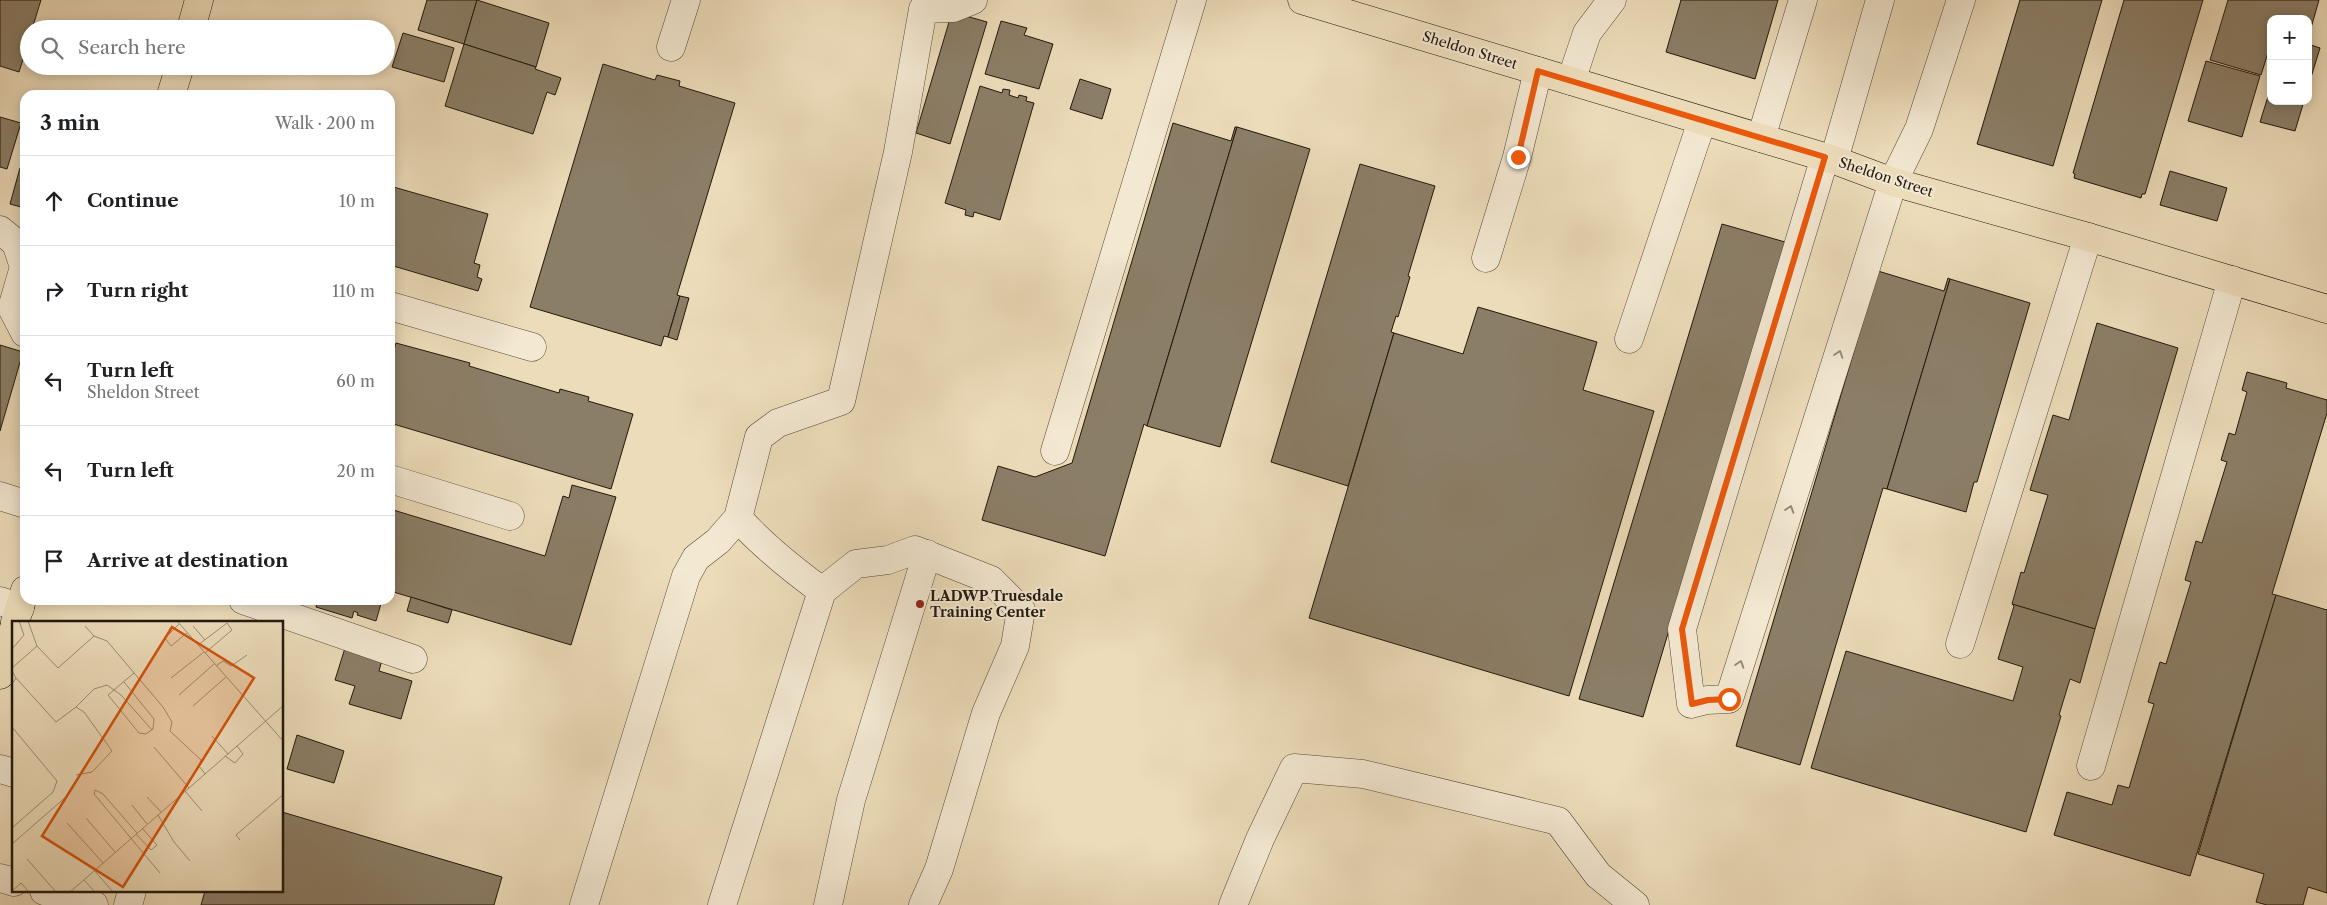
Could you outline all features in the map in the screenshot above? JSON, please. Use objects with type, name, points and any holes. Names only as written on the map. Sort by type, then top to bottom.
[{"type":"main road","points":[[193,20],[199,0]]},
{"type":"main road","name":"Sheldon Street","points":[[1302,0],[1830,159],[1893,182],[2088,237],[2327,309]]},
{"type":"main road","points":[[173,90],[178,75]]},
{"type":"main road","points":[[0,675],[12,623]]},
{"type":"lane","points":[[671,47],[686,0]]},
{"type":"lane","points":[[584,905],[686,576],[696,558],[718,541],[738,518],[759,437],[778,423],[841,400],[898,152],[924,9],[953,8],[973,0]]},
{"type":"lane","points":[[1055,452],[1192,0]]},
{"type":"lane","points":[[1571,81],[1587,33],[1612,0]]},
{"type":"lane","points":[[1761,138],[1803,0]]},
{"type":"lane","points":[[1880,0],[1682,629],[1692,704],[1708,700],[1729,699],[1893,182],[1919,129],[1961,0]]},
{"type":"lane","points":[[1486,258],[1518,157],[1538,71]]},
{"type":"lane","points":[[1629,339],[1702,121]]},
{"type":"lane","points":[[0,230],[16,244],[20,256]]},
{"type":"lane","points":[[1960,644],[2088,237]]},
{"type":"lane","points":[[2091,766],[2232,280]]},
{"type":"lane","points":[[20,281],[12,308],[20,323]]},
{"type":"lane","points":[[395,307],[532,347]]},
{"type":"lane","points":[[395,482],[510,516]]},
{"type":"lane","points":[[0,496],[20,502]]},
{"type":"lane","points":[[738,518],[756,538],[792,569],[822,591]]},
{"type":"lane","points":[[722,905],[822,591],[856,564],[888,560],[915,550],[991,580],[1021,610],[1015,646],[986,713],[939,869],[923,905]]},
{"type":"lane","points":[[828,905],[851,800],[927,554]]},
{"type":"lane","points":[[257,605],[413,659]]},
{"type":"lane","points":[[1232,905],[1260,839],[1294,768],[1363,774],[1438,794],[1558,821],[1598,875],[1635,905]]},
{"type":"lane","points":[[48,892],[94,905]]},
{"type":"lane","points":[[128,905],[132,892]]},
{"type":"building","points":[[0,0],[41,0],[35,20],[20,20],[19,72],[0,66]]},
{"type":"building","points":[[427,0],[477,0],[464,44],[418,30]]},
{"type":"building","points":[[477,0],[549,23],[536,67],[464,44]]},
{"type":"building","points":[[1681,0],[1778,0],[1755,79],[1666,52]]},
{"type":"building","points":[[2020,0],[2102,0],[2053,166],[1977,144]]},
{"type":"building","points":[[2124,0],[2203,0],[2145,194],[2142,194],[2141,198],[2074,178],[2075,174],[2073,173]]},
{"type":"building","points":[[2228,0],[2319,0],[2312,24],[2312,15],[2267,15],[2267,56],[2261,75],[2210,60]]},
{"type":"building","points":[[952,12],[987,22],[950,144],[916,133]]},
{"type":"building","points":[[1001,21],[1027,28],[1024,35],[1053,44],[1039,89],[985,74]]},
{"type":"building","points":[[403,33],[454,48],[444,82],[395,68],[395,58]]},
{"type":"building","points":[[464,44],[536,67],[535,69],[561,78],[555,95],[547,92],[533,134],[445,106]]},
{"type":"building","points":[[2312,45],[2320,48],[2312,74]]},
{"type":"building","points":[[2206,61],[2260,76],[2242,137],[2188,121]]},
{"type":"building","points":[[603,64],[655,80],[657,75],[680,81],[679,86],[735,103],[677,295],[680,296],[668,337],[664,336],[661,346],[530,307]]},
{"type":"building","points":[[1080,79],[1111,89],[1102,119],[1070,109]]},
{"type":"building","points":[[980,86],[1002,93],[1003,89],[1010,90],[1009,95],[1018,98],[1019,95],[1027,97],[1026,101],[1034,103],[1000,220],[974,212],[973,217],[965,215],[966,210],[945,203]]},
{"type":"building","points":[[2267,100],[2267,105],[2303,105],[2295,131],[2260,122]]},
{"type":"building","points":[[0,117],[20,123],[20,126],[7,169],[0,167]]},
{"type":"building","points":[[1173,123],[1231,141],[1235,127],[1237,127],[1147,426],[1144,424],[1105,556],[982,520],[998,466],[1035,477],[1072,463]]},
{"type":"building","points":[[1237,127],[1310,149],[1220,447],[1147,426]]},
{"type":"building","points":[[1360,164],[1435,186],[1408,276],[1410,277],[1398,317],[1396,316],[1391,332],[1394,333],[1348,486],[1271,462]]},
{"type":"building","points":[[20,168],[20,207],[10,204]]},
{"type":"building","points":[[2170,171],[2227,188],[2217,221],[2160,205]]},
{"type":"building","points":[[395,187],[488,214],[474,263],[480,265],[477,277],[482,279],[478,291],[395,266]]},
{"type":"building","points":[[1722,224],[1785,242],[1643,717],[1579,699]]},
{"type":"building","points":[[1878,271],[1944,291],[1948,278],[1950,279],[1887,489],[1883,488],[1800,765],[1736,746]]},
{"type":"building","points":[[1950,279],[2030,303],[1977,482],[1974,482],[1966,512],[1887,489]]},
{"type":"building","points":[[680,296],[689,298],[677,340],[668,337]]},
{"type":"building","points":[[1478,307],[1597,342],[1583,390],[1654,411],[1569,696],[1309,618],[1394,333],[1463,354]]},
{"type":"building","points":[[2097,323],[2178,348],[2095,629],[2012,604],[2021,572],[2024,573],[2048,495],[2030,490],[2053,415],[2069,420]]},
{"type":"building","points":[[396,343],[470,363],[469,366],[559,393],[560,389],[589,397],[588,401],[633,414],[611,489],[395,424]]},
{"type":"building","points":[[0,345],[20,351],[20,362],[0,431]]},
{"type":"building","points":[[2247,372],[2287,383],[2286,388],[2327,400],[2327,413],[2272,594],[2276,595],[2190,876],[2054,835],[2067,792],[2112,805],[2118,785],[2129,788],[2154,704],[2148,702],[2160,662],[2166,664],[2191,582],[2185,580],[2196,541],[2202,543],[2227,462],[2221,460],[2229,433],[2235,435],[2247,392],[2242,390]]},
{"type":"building","points":[[572,485],[616,497],[571,645],[395,592],[395,511],[545,556],[563,496],[569,498]]},
{"type":"building","points":[[2276,595],[2327,610],[2327,893],[2308,887],[2303,905],[2267,905],[2256,902],[2264,874],[2198,854]]},
{"type":"building","points":[[411,597],[452,610],[448,623],[407,611]]},
{"type":"building","points":[[2012,604],[2095,629],[2080,683],[2070,679],[2059,715],[2061,716],[2026,832],[1811,768],[1846,651],[2013,701],[2023,667],[1998,659],[2014,606]]},
{"type":"building","points":[[317,605],[381,605],[376,621],[357,615],[358,613],[354,611],[352,618],[316,607]]},
{"type":"building","points":[[345,648],[382,660],[379,671],[412,681],[401,719],[349,704],[355,686],[335,680]]},
{"type":"building","points":[[297,735],[344,751],[334,783],[287,769]]},
{"type":"building","points":[[284,813],[502,877],[494,905],[201,905],[205,892],[284,892]]},
{"type":"place","name":"LADWP Truesdale Training Center","points":[[920,604]]},
{"type":"route","points":[[1518,157],[1538,71],[1825,157],[1682,629],[1692,704],[1708,700],[1729,699]]}]
